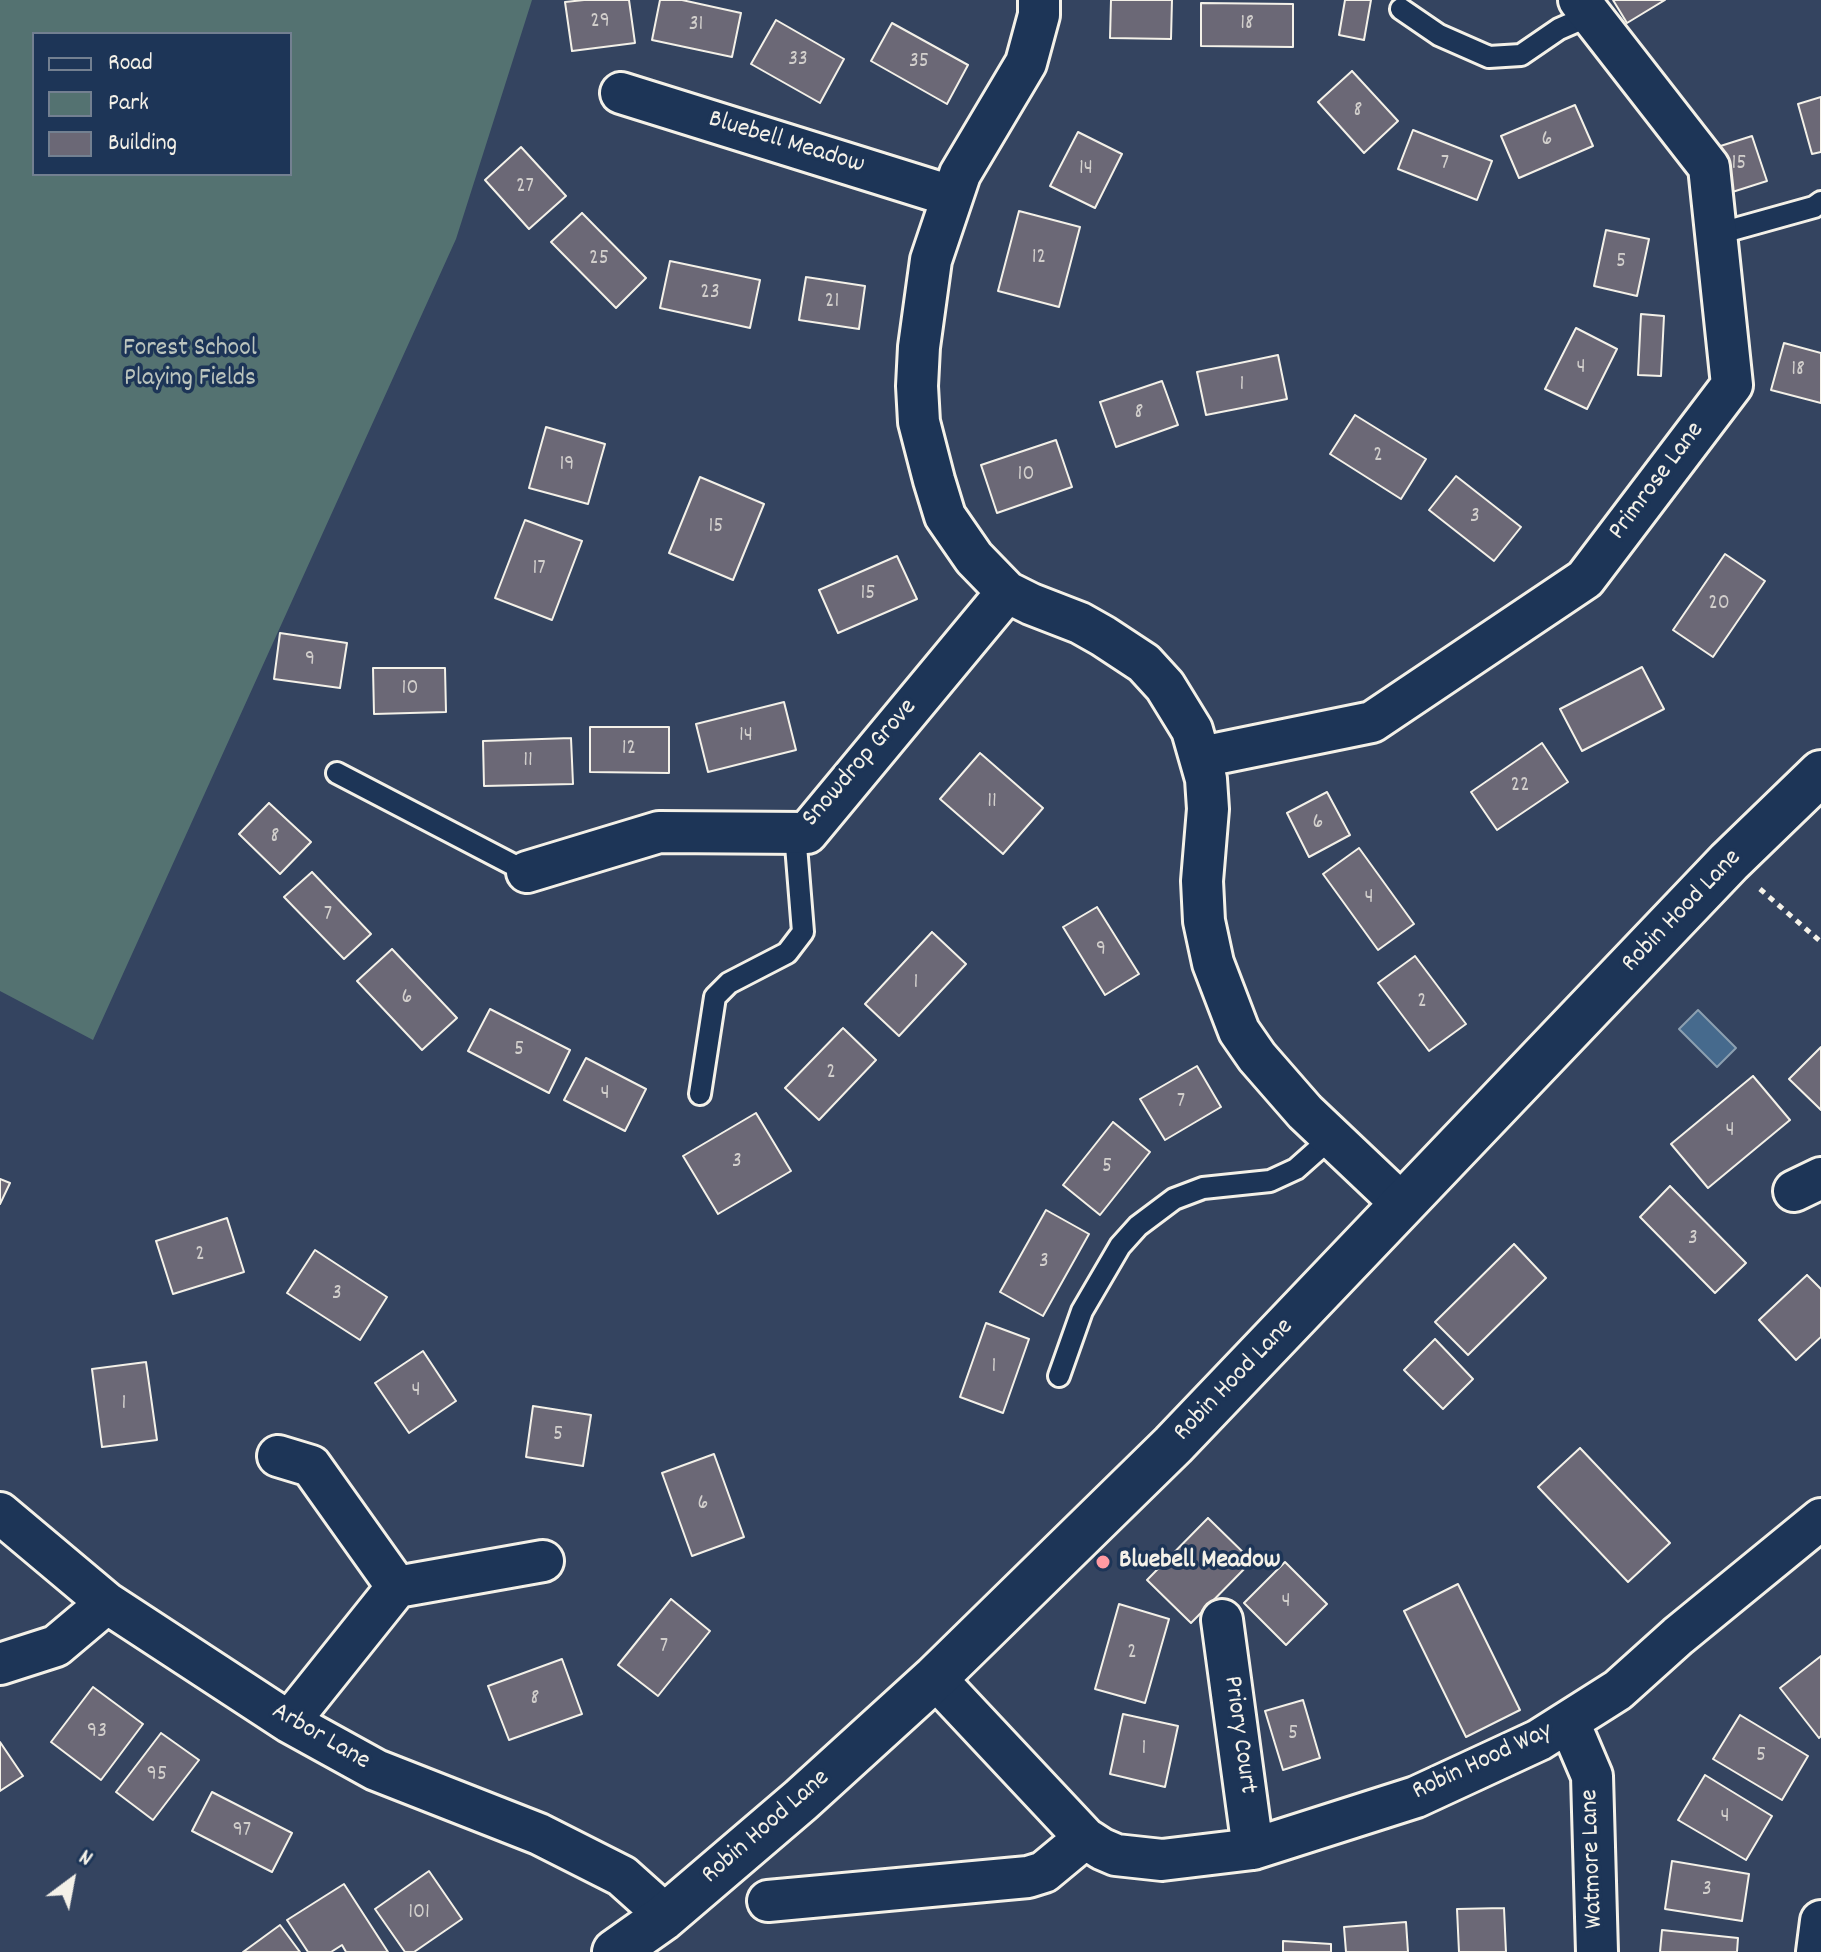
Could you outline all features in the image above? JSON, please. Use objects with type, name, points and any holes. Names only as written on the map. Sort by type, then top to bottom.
[{"type":"main road","name":"Robin Hood Lane","points":[[615,1952],[663,1918],[801,1800],[935,1678],[1173,1445],[1729,862],[1821,773]]},
{"type":"street","points":[[1039,0],[1039,15],[1026,63],[960,174],[931,260],[917,386],[919,422],[945,516],[974,558],[1007,592],[1080,623],[1144,663],[1165,686],[1192,730],[1201,757],[1208,809],[1202,881],[1204,921],[1213,963],[1239,1031],[1257,1057],[1305,1112],[1403,1205]]},
{"type":"street","name":"Primrose Lane","points":[[1201,757],[1372,722],[1585,579],[1732,385],[1709,167],[1585,8]]},
{"type":"street","name":"Bluebell Meadow","points":[[621,93],[951,196]]},
{"type":"street","name":"Snowdrop Grove","points":[[527,872],[659,832],[807,833],[1007,592]]},
{"type":"street","points":[[278,1456],[311,1466],[397,1587]]},
{"type":"street","name":"Arbor Lane","points":[[0,1513],[107,1603],[289,1722],[376,1770],[539,1834],[622,1876],[651,1902],[663,1918]]},
{"type":"street","name":"Robin Hood Way","points":[[935,1678],[1085,1838],[1116,1855],[1162,1860],[1253,1849],[1416,1797],[1539,1740],[1618,1690],[1678,1636],[1821,1519]]},
{"type":"street","points":[[289,1722],[397,1587],[543,1561]]},
{"type":"street","points":[[0,1664],[56,1646],[107,1603]]},
{"type":"street","name":"Priory Court","points":[[1222,1620],[1253,1849]]},
{"type":"street","name":"Watmore Lane","points":[[1569,1722],[1592,1776],[1597,1952]]},
{"type":"street","points":[[768,1901],[1028,1877],[1044,1872],[1085,1838]]},
{"type":"street","points":[[1817,1952],[1821,1921]]},
{"type":"lane","points":[[1401,9],[1439,35],[1489,57],[1521,55],[1585,8]]},
{"type":"lane","points":[[1717,234],[1814,207],[1821,202]]},
{"type":"lane","points":[[337,773],[527,872]]},
{"type":"lane","points":[[700,1094],[715,997],[729,983],[787,953],[803,932],[795,833]]},
{"type":"lane","points":[[1059,1376],[1082,1311],[1120,1246],[1138,1226],[1174,1199],[1203,1188],[1270,1181],[1296,1169],[1332,1137]]},
{"type":"path","points":[[1729,862],[1821,942]]},
{"type":"green space","name":"Forest School Playing Fields","points":[[0,0],[532,0],[456,239],[93,1040],[0,991]]},
{"type":"water","points":[[1698,1010],[1736,1048],[1717,1067],[1679,1029]]},
{"type":"building","points":[[629,0],[635,43],[572,51],[565,2]]},
{"type":"building","points":[[660,0],[682,0],[741,13],[732,57],[652,40]]},
{"type":"building","points":[[1111,0],[1172,0],[1171,39],[1110,38]]},
{"type":"building","points":[[1345,0],[1371,0],[1364,40],[1339,35]]},
{"type":"building","points":[[1613,0],[1665,0],[1627,23]]},
{"type":"building","points":[[1201,3],[1293,4],[1293,47],[1201,46]]},
{"type":"building","points":[[776,20],[844,59],[820,103],[751,64]]},
{"type":"building","points":[[892,23],[968,65],[947,104],[871,61]]},
{"type":"building","points":[[1352,71],[1398,121],[1364,153],[1318,102]]},
{"type":"building","points":[[1821,97],[1821,152],[1812,154],[1798,104]]},
{"type":"building","points":[[1575,105],[1593,146],[1519,178],[1501,136]]},
{"type":"building","points":[[1413,130],[1492,161],[1477,200],[1398,169]]},
{"type":"building","points":[[1078,132],[1122,154],[1095,208],[1050,186]]},
{"type":"building","points":[[1752,136],[1767,181],[1726,194],[1711,149]]},
{"type":"building","points":[[521,147],[566,196],[529,229],[485,180]]},
{"type":"building","points":[[1019,211],[1080,227],[1059,307],[998,291]]},
{"type":"building","points":[[582,213],[646,278],[616,308],[551,242]]},
{"type":"building","points":[[1606,230],[1649,239],[1637,296],[1594,286]]},
{"type":"building","points":[[670,261],[760,280],[750,328],[660,308]]},
{"type":"building","points":[[806,277],[865,286],[859,329],[799,320]]},
{"type":"building","points":[[1641,314],[1664,316],[1661,376],[1638,375]]},
{"type":"building","points":[[1576,328],[1617,349],[1587,409],[1545,389]]},
{"type":"building","points":[[1784,343],[1821,353],[1821,403],[1771,390]]},
{"type":"building","points":[[1278,355],[1287,399],[1206,415],[1197,372]]},
{"type":"building","points":[[1162,381],[1178,425],[1116,447],[1100,402]]},
{"type":"building","points":[[1355,415],[1426,459],[1401,499],[1330,454]]},
{"type":"building","points":[[546,427],[605,444],[588,504],[529,488]]},
{"type":"building","points":[[1056,440],[1072,487],[997,513],[981,465]]},
{"type":"building","points":[[1456,476],[1521,527],[1494,561],[1429,510]]},
{"type":"building","points":[[700,477],[764,504],[733,580],[669,553]]},
{"type":"building","points":[[525,520],[582,541],[552,620],[495,598]]},
{"type":"building","points":[[1725,554],[1765,581],[1713,657],[1673,630]]},
{"type":"building","points":[[897,556],[917,599],[838,633],[819,590]]},
{"type":"building","points":[[280,633],[347,643],[340,688],[274,679]]},
{"type":"building","points":[[1642,667],[1664,709],[1582,751],[1560,709]]},
{"type":"building","points":[[373,668],[445,668],[446,712],[374,714]]},
{"type":"building","points":[[784,702],[796,750],[708,772],[696,724]]},
{"type":"building","points":[[590,727],[669,727],[669,773],[590,772]]},
{"type":"building","points":[[571,738],[573,784],[484,786],[483,741]]},
{"type":"building","points":[[1542,743],[1568,782],[1497,830],[1471,792]]},
{"type":"building","points":[[980,753],[1043,808],[1003,854],[940,799]]},
{"type":"building","points":[[1327,792],[1350,835],[1309,857],[1287,813]]},
{"type":"building","points":[[269,803],[311,842],[280,874],[239,834]]},
{"type":"building","points":[[1359,848],[1414,924],[1378,950],[1323,874]]},
{"type":"building","points":[[312,872],[371,934],[344,959],[284,897]]},
{"type":"building","points":[[1097,907],[1139,974],[1105,995],[1063,927]]},
{"type":"building","points":[[932,932],[966,964],[899,1036],[865,1004]]},
{"type":"building","points":[[392,949],[457,1018],[422,1050],[357,981]]},
{"type":"building","points":[[1415,956],[1466,1024],[1429,1051],[1378,983]]},
{"type":"building","points":[[490,1009],[570,1050],[549,1093],[468,1051]]},
{"type":"building","points":[[843,1028],[876,1060],[819,1120],[785,1088]]},
{"type":"building","points":[[1821,1047],[1821,1110],[1789,1079]]},
{"type":"building","points":[[586,1058],[646,1089],[625,1131],[564,1100]]},
{"type":"building","points":[[1197,1066],[1221,1107],[1165,1140],[1140,1099]]},
{"type":"building","points":[[1753,1076],[1790,1120],[1708,1188],[1671,1144]]},
{"type":"building","points":[[756,1113],[791,1171],[718,1214],[683,1156]]},
{"type":"building","points":[[1113,1122],[1150,1152],[1100,1215],[1063,1185]]},
{"type":"building","points":[[0,1179],[10,1183],[0,1204]]},
{"type":"building","points":[[1670,1186],[1746,1263],[1715,1293],[1640,1217]]},
{"type":"building","points":[[1046,1210],[1089,1234],[1043,1316],[1000,1292]]},
{"type":"building","points":[[227,1218],[244,1272],[173,1294],[156,1241]]},
{"type":"building","points":[[1514,1244],[1546,1278],[1468,1355],[1435,1322]]},
{"type":"building","points":[[315,1250],[387,1297],[360,1340],[287,1293]]},
{"type":"building","points":[[1807,1275],[1821,1289],[1821,1337],[1796,1360],[1759,1320]]},
{"type":"building","points":[[986,1323],[1029,1339],[1003,1413],[960,1397]]},
{"type":"building","points":[[1435,1339],[1473,1379],[1443,1409],[1404,1370]]},
{"type":"building","points":[[423,1351],[456,1401],[409,1433],[375,1383]]},
{"type":"building","points":[[146,1362],[157,1440],[102,1447],[92,1369]]},
{"type":"building","points":[[533,1406],[591,1415],[583,1466],[526,1457]]},
{"type":"building","points":[[1580,1448],[1670,1543],[1628,1582],[1538,1487]]},
{"type":"building","points":[[714,1454],[744,1537],[692,1556],[662,1473]]},
{"type":"building","points":[[1208,1518],[1252,1561],[1191,1623],[1147,1580]]},
{"type":"building","points":[[1285,1562],[1327,1604],[1286,1645],[1244,1603]]},
{"type":"building","points":[[1458,1584],[1520,1710],[1466,1737],[1404,1611]]},
{"type":"building","points":[[671,1599],[710,1631],[658,1696],[618,1665]]},
{"type":"building","points":[[1119,1604],[1169,1619],[1145,1703],[1095,1689]]},
{"type":"building","points":[[1821,1656],[1821,1736],[1819,1738],[1780,1688]]},
{"type":"building","points":[[562,1659],[582,1714],[509,1740],[488,1686]]},
{"type":"building","points":[[93,1687],[143,1724],[101,1780],[51,1742]]},
{"type":"building","points":[[1303,1700],[1320,1758],[1283,1770],[1265,1711]]},
{"type":"building","points":[[1123,1714],[1178,1726],[1165,1787],[1110,1774]]},
{"type":"building","points":[[1740,1715],[1808,1756],[1782,1800],[1713,1759]]},
{"type":"building","points":[[161,1733],[199,1760],[153,1820],[116,1792]]},
{"type":"building","points":[[0,1742],[23,1776],[0,1791]]},
{"type":"building","points":[[1705,1775],[1772,1816],[1746,1860],[1678,1820]]},
{"type":"building","points":[[212,1792],[292,1833],[272,1872],[192,1831]]},
{"type":"building","points":[[1672,1861],[1749,1874],[1742,1921],[1665,1909]]},
{"type":"building","points":[[429,1871],[462,1919],[414,1952],[405,1952],[375,1909]]},
{"type":"building","points":[[344,1884],[388,1952],[346,1952],[342,1945],[331,1952],[308,1952],[287,1920]]},
{"type":"building","points":[[1504,1908],[1506,1952],[1459,1952],[1457,1909]]},
{"type":"building","points":[[1406,1922],[1408,1952],[1346,1952],[1344,1927]]},
{"type":"building","points":[[280,1925],[300,1952],[243,1952]]},
{"type":"building","points":[[1662,1930],[1738,1938],[1737,1952],[1660,1952]]},
{"type":"building","points":[[1283,1941],[1331,1944],[1331,1952],[1283,1952]]},
{"type":"place","name":"Bluebell Meadow","points":[[1103,1562]]}]
